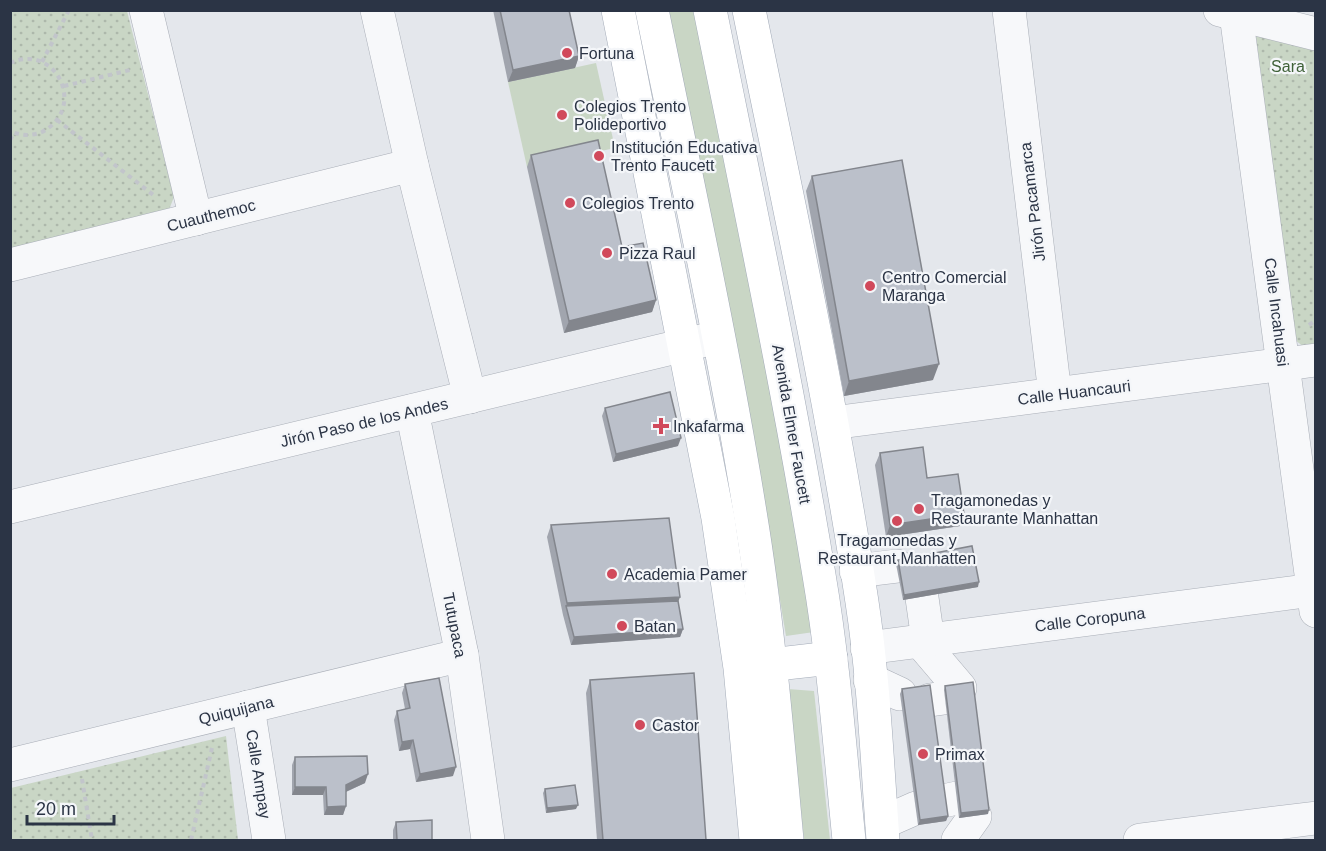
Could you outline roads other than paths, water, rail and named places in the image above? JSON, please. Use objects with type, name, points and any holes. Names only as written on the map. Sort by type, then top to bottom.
[{"type":"main road","points":[[618,10],[718,518],[756,666],[787,840]]},
{"type":"main road","points":[[652,10],[718,337],[750,512],[756,666],[756,840]]},
{"type":"main road","name":"Avenida Elmer Faucett","points":[[710,10],[773,323],[819,576],[831,658],[849,840]]},
{"type":"main road","points":[[749,10],[832,423],[867,648],[883,832]]},
{"type":"main road","points":[[819,576],[856,571]]},
{"type":"main road","points":[[756,666],[831,658]]},
{"type":"street","points":[[146,10],[196,219]]},
{"type":"street","points":[[377,10],[412,165],[470,397]]},
{"type":"street","name":"Jirón Pacamarca","points":[[1009,10],[1055,394]]},
{"type":"street","points":[[1228,12],[1316,34]]},
{"type":"street","name":"Calle Incahuasi","points":[[1228,12],[1284,364],[1314,601]]},
{"type":"street","name":"Cuauthemoc","points":[[10,265],[412,165]]},
{"type":"street","name":"Jirón Paso de los Andes","points":[[10,507],[718,337]]},
{"type":"street","name":"Calle Huancauri","points":[[832,423],[1316,360]]},
{"type":"street","name":"Tutupaca","points":[[412,411],[462,655],[489,840]]},
{"type":"street","points":[[856,571],[897,566]]},
{"type":"street","points":[[870,680],[934,695],[924,641],[922,597]]},
{"type":"street","name":"Calle Coropuna","points":[[867,648],[1314,601]]},
{"type":"street","name":"Quiquijana","points":[[10,765],[462,655]]},
{"type":"street","name":"Calle Ampay","points":[[234,711],[269,840]]},
{"type":"street","points":[[883,832],[950,813]]},
{"type":"street","points":[[1140,840],[1316,818]]},
{"type":"place","name":"Fortuna","points":[[567,53]]},
{"type":"place","name":"Colegios Trento Polideportivo","points":[[562,115]]},
{"type":"place","name":"Institución Educativa Trento Faucett","points":[[599,156]]},
{"type":"place","name":"Colegios Trento","points":[[570,203]]},
{"type":"place","name":"Pizza Raul","points":[[607,253]]},
{"type":"place","name":"Centro Comercial Maranga","points":[[870,286]]},
{"type":"place","name":"Inkafarma","points":[[661,426]]},
{"type":"place","name":"Tragamonedas y Restaurante Manhattan","points":[[919,509]]},
{"type":"place","name":"Tragamonedas y Restaurant Manhatten","points":[[897,521]]},
{"type":"place","name":"Academia Pamer","points":[[612,574]]},
{"type":"place","name":"Batan","points":[[622,626]]},
{"type":"place","name":"Castor","points":[[640,725]]},
{"type":"place","name":"Primax","points":[[923,754]]},
{"type":"park label","name":"Sara","points":[[1288,66]]}]
